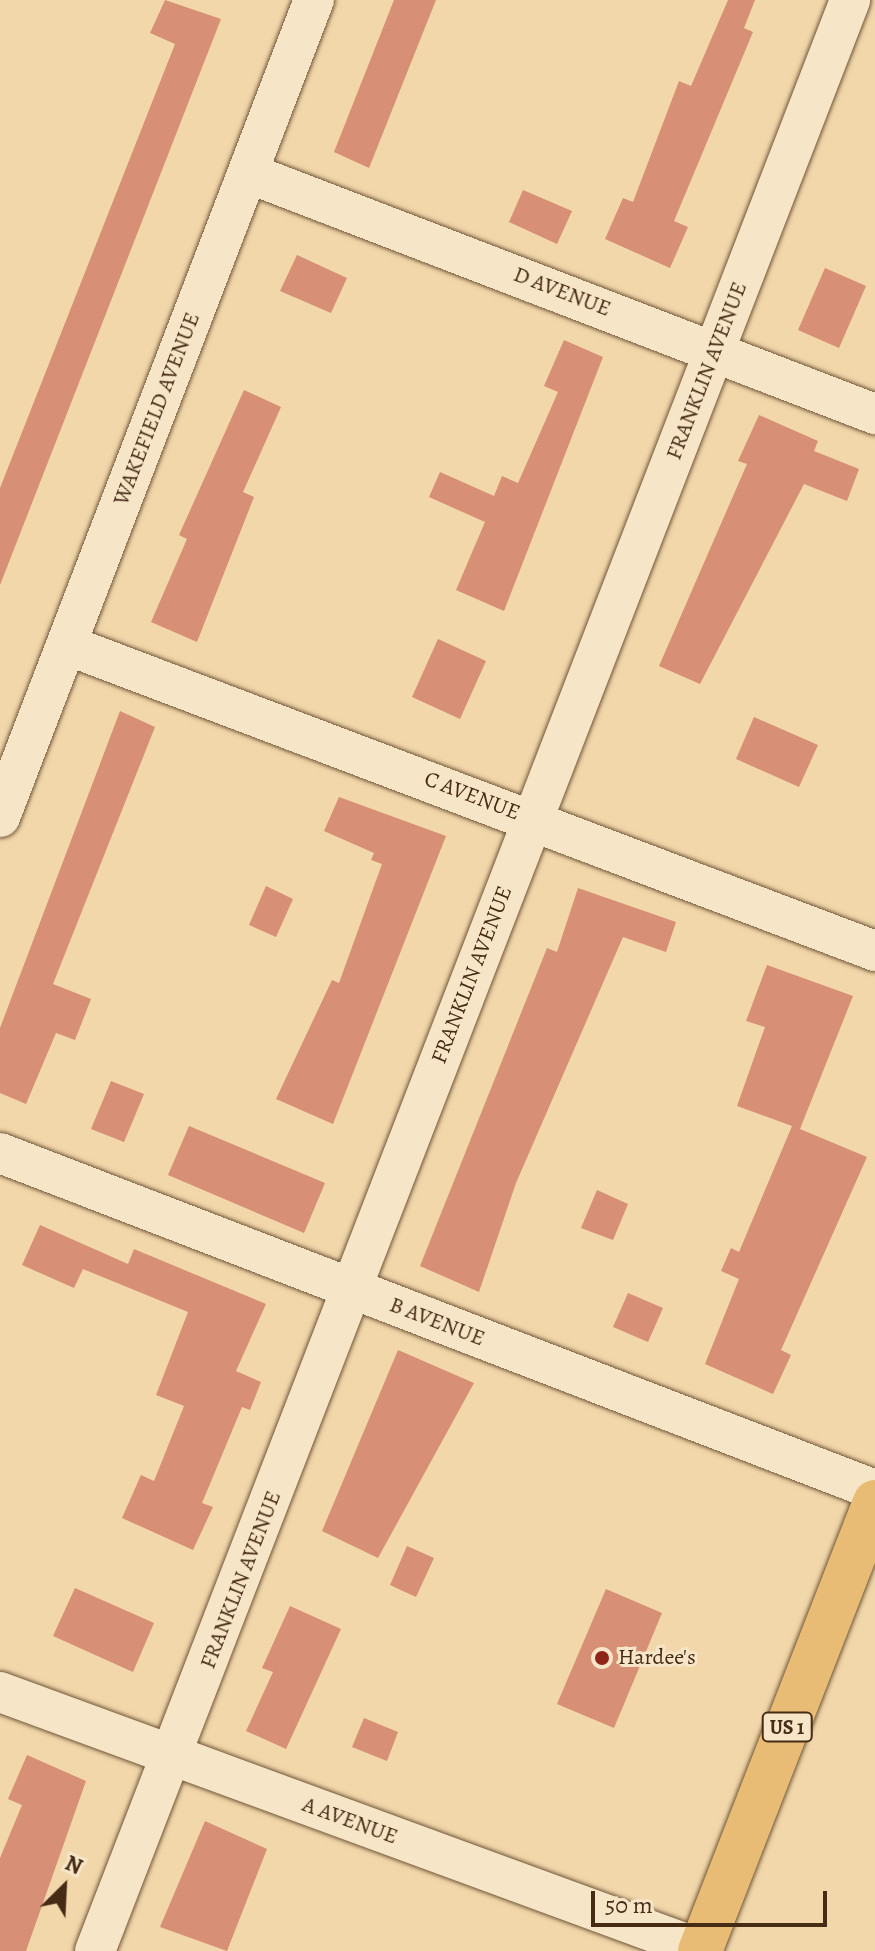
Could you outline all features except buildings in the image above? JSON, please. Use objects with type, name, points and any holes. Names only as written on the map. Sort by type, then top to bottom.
[{"type":"main road","name":"US 1","points":[[700,1950],[875,1502]]},
{"type":"street","name":"WAKEFIELD AVENUE","points":[[0,817],[314,0]]},
{"type":"street","name":"FRANKLIN AVENUE","points":[[95,1951],[850,0]]},
{"type":"street","name":"D AVENUE","points":[[248,173],[875,414]]},
{"type":"street","name":"C AVENUE","points":[[67,645],[875,951]]},
{"type":"street","name":"B AVENUE","points":[[0,1153],[875,1490]]},
{"type":"street","name":"A AVENUE","points":[[0,1692],[700,1950]]},
{"type":"place","name":"Hardee's","points":[[602,1658]]}]
